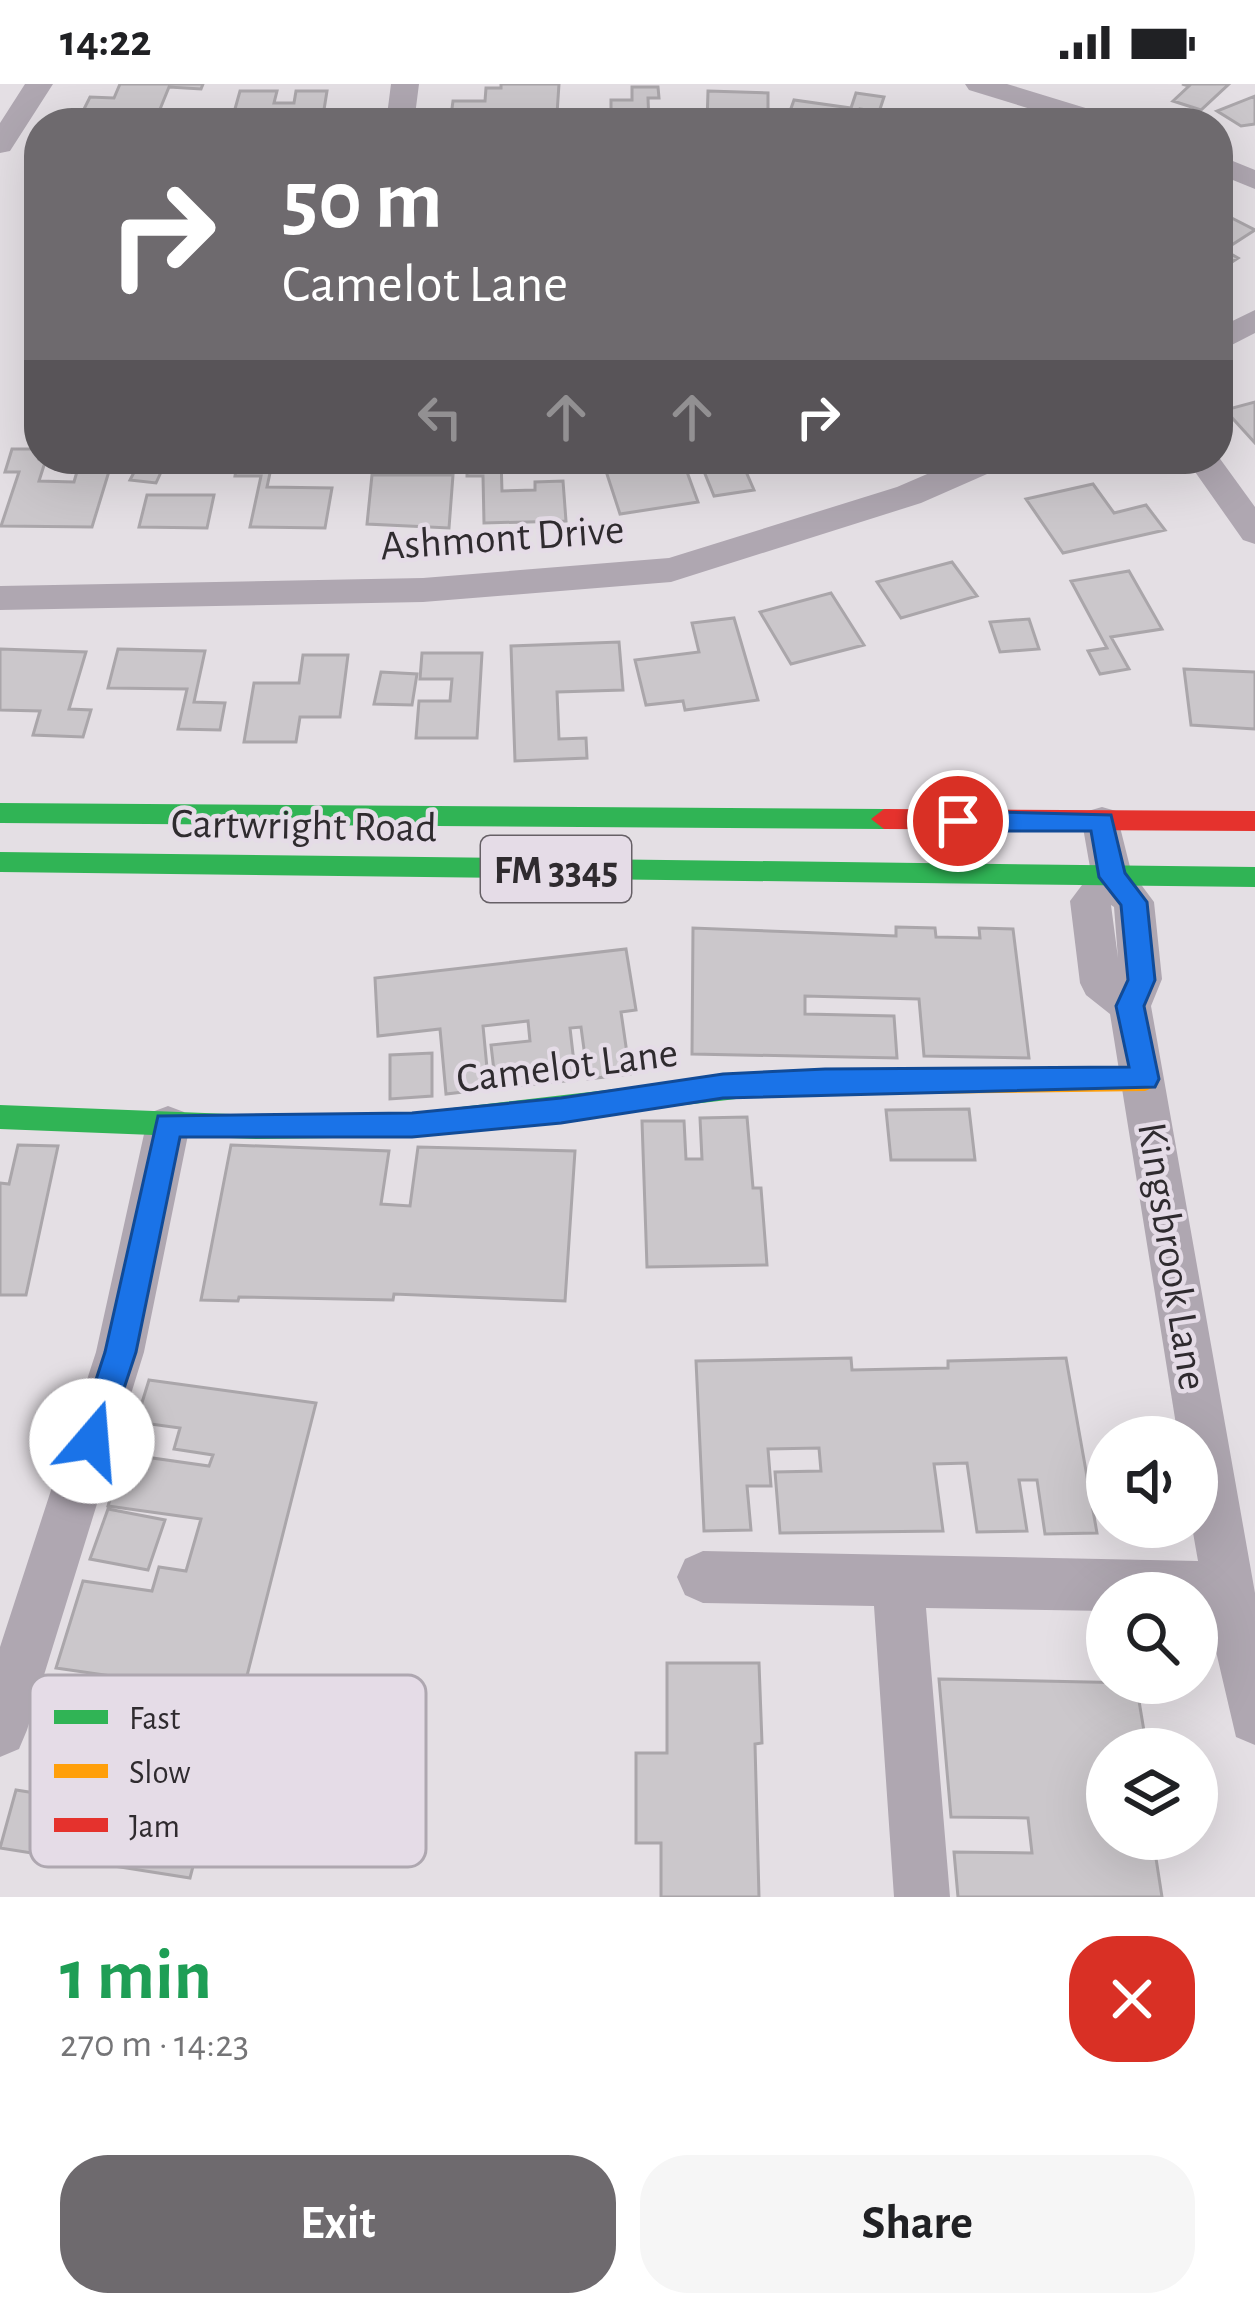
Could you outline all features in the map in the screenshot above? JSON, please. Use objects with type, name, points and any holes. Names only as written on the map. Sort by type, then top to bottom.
[{"type":"main road","name":"Cartwright Road","points":[[0,813],[1255,821]]},
{"type":"main road","name":"Cartwright Road","points":[[0,862],[1255,877]]},
{"type":"main road","name":"Camelot Lane","points":[[0,1117],[168,1125],[412,1125],[561,1111],[723,1086],[1145,1079]]},
{"type":"street","points":[[0,146],[38,84]]},
{"type":"street","points":[[979,84],[1057,108]]},
{"type":"street","name":"Ashmont Drive","points":[[0,598],[423,590],[671,570],[909,495],[957,474]]},
{"type":"street","points":[[1214,474],[1255,532]]},
{"type":"street","name":"Kingsbrook Lane","points":[[1102,822],[1112,877],[1090,902],[1101,983],[1130,1006],[1228,1588],[1255,1718]]},
{"type":"street","points":[[0,1730],[17,1617],[120,1352],[168,1125]]},
{"type":"street","points":[[703,1577],[1228,1588]]},
{"type":"street","points":[[898,1582],[922,1897]]},
{"type":"building","points":[[120,84],[203,84],[201,89],[169,87],[160,108],[84,108],[90,97],[114,98]]},
{"type":"building","points":[[501,84],[559,84],[557,108],[452,108],[453,101],[485,101],[486,88],[501,88]]},
{"type":"building","points":[[1182,84],[1229,84],[1203,108],[1173,101],[1189,86]]},
{"type":"building","points":[[632,87],[658,87],[659,98],[648,98],[648,108],[611,108],[611,100],[632,100]]},
{"type":"building","points":[[240,91],[277,91],[274,103],[294,103],[296,91],[327,91],[324,108],[235,108]]},
{"type":"building","points":[[708,91],[768,93],[768,108],[707,108]]},
{"type":"building","points":[[856,93],[884,97],[880,108],[851,108]]},
{"type":"building","points":[[1255,96],[1255,124],[1241,126],[1233,121],[1233,108],[1225,108]]},
{"type":"building","points":[[794,100],[851,108],[791,108]]},
{"type":"building","points":[[1233,219],[1255,230],[1233,244]]},
{"type":"building","points":[[1255,402],[1255,443],[1233,419],[1233,408]]},
{"type":"building","points":[[12,449],[24,449],[24,474],[41,474],[39,481],[74,482],[76,474],[108,474],[92,527],[1,526],[19,472],[5,472]]},
{"type":"building","points":[[133,474],[160,474],[156,483],[130,480]]},
{"type":"building","points":[[270,474],[267,487],[332,488],[325,528],[250,527],[261,476],[235,476]]},
{"type":"building","points":[[501,474],[502,491],[535,490],[535,482],[563,481],[566,521],[484,523],[483,476],[467,476]]},
{"type":"building","points":[[607,474],[688,474],[698,502],[620,514]]},
{"type":"building","points":[[705,474],[747,474],[754,490],[714,496]]},
{"type":"building","points":[[372,475],[453,475],[449,528],[367,524]]},
{"type":"building","points":[[1093,484],[1114,513],[1146,505],[1165,530],[1063,553],[1026,499]]},
{"type":"building","points":[[147,495],[214,495],[207,528],[139,527]]},
{"type":"building","points":[[952,562],[977,596],[901,618],[877,582]]},
{"type":"building","points":[[1129,571],[1162,629],[1111,637],[1129,669],[1100,674],[1088,651],[1107,648],[1071,581]]},
{"type":"building","points":[[831,593],[864,645],[791,664],[760,612]]},
{"type":"building","points":[[734,618],[758,700],[685,710],[683,701],[646,705],[635,660],[699,652],[692,623]]},
{"type":"building","points":[[1029,619],[1039,649],[1000,652],[990,622]]},
{"type":"building","points":[[619,642],[623,690],[557,692],[559,739],[586,738],[587,758],[515,761],[511,646]]},
{"type":"building","points":[[0,649],[86,652],[69,709],[91,710],[83,737],[33,735],[40,711],[0,710]]},
{"type":"building","points":[[118,649],[205,651],[194,702],[225,703],[220,730],[178,729],[187,689],[108,688]]},
{"type":"building","points":[[422,653],[482,653],[477,738],[416,738],[419,701],[450,701],[452,679],[420,679]]},
{"type":"building","points":[[303,655],[348,655],[340,717],[300,717],[296,742],[244,742],[254,683],[299,683]]},
{"type":"building","points":[[1184,669],[1255,672],[1255,729],[1191,725]]},
{"type":"building","points":[[381,672],[417,674],[412,705],[374,704]]},
{"type":"building","points":[[896,927],[935,928],[936,937],[980,938],[979,928],[1013,929],[1029,1058],[924,1056],[919,999],[805,996],[805,1014],[894,1016],[897,1058],[692,1054],[693,928],[896,936]]},
{"type":"building","points":[[626,949],[636,1010],[621,1012],[630,1074],[588,1079],[581,1027],[570,1028],[576,1080],[496,1088],[491,1045],[530,1041],[528,1021],[483,1026],[489,1089],[446,1094],[440,1029],[378,1036],[375,978]]},
{"type":"building","points":[[432,1053],[432,1096],[390,1099],[390,1055]]},
{"type":"building","points":[[969,1109],[975,1160],[891,1160],[886,1110]]},
{"type":"building","points":[[747,1117],[753,1188],[761,1188],[767,1265],[647,1267],[642,1121],[684,1121],[686,1159],[702,1159],[700,1118]]},
{"type":"building","points":[[18,1145],[58,1146],[26,1295],[0,1295],[0,1183],[9,1184]]},
{"type":"building","points":[[231,1145],[389,1151],[381,1204],[410,1206],[418,1147],[575,1151],[565,1301],[394,1294],[393,1300],[201,1300]]},
{"type":"building","points":[[851,1358],[852,1370],[948,1368],[948,1361],[1066,1358],[1086,1471],[1086,1533],[1045,1534],[1037,1480],[1019,1480],[1027,1531],[977,1532],[967,1463],[934,1464],[943,1531],[780,1533],[775,1472],[821,1471],[819,1448],[768,1449],[771,1486],[747,1486],[751,1530],[704,1531],[696,1361]]},
{"type":"building","points":[[149,1380],[316,1403],[247,1675],[104,1675],[56,1668],[83,1581],[152,1591],[159,1567],[186,1571],[201,1519],[108,1506],[124,1454],[209,1466],[213,1455],[174,1449],[180,1428],[136,1422]]},
{"type":"building","points":[[108,1509],[165,1520],[148,1570],[90,1559]]},
{"type":"building","points":[[667,1663],[759,1663],[762,1743],[755,1744],[759,1897],[661,1897],[661,1843],[636,1843],[636,1753],[667,1753]]},
{"type":"building","points":[[939,1679],[1086,1682],[1086,1704],[1140,1704],[1144,1728],[1086,1728],[1086,1860],[1156,1860],[1162,1897],[958,1897],[954,1852],[1032,1853],[1028,1818],[951,1817]]},
{"type":"building","points":[[16,1790],[30,1792],[30,1853],[0,1848]]},
{"type":"building","points":[[120,1867],[193,1867],[190,1878]]},
{"type":"traffic: fast","points":[[0,813],[884,819]]},
{"type":"traffic: fast","points":[[0,862],[1255,877]]},
{"type":"traffic: fast","points":[[0,1117],[256,1127],[410,1125],[762,1084]]},
{"type":"traffic: slow","points":[[762,1084],[1145,1079]]},
{"type":"traffic: jam","points":[[884,819],[1255,821]]},
{"type":"route","points":[[92,1441],[120,1352],[168,1125],[412,1125],[561,1111],[723,1086],[825,1081],[1145,1079],[1130,1006],[1141,980],[1134,902],[1112,877],[1102,822],[958,821]]}]
